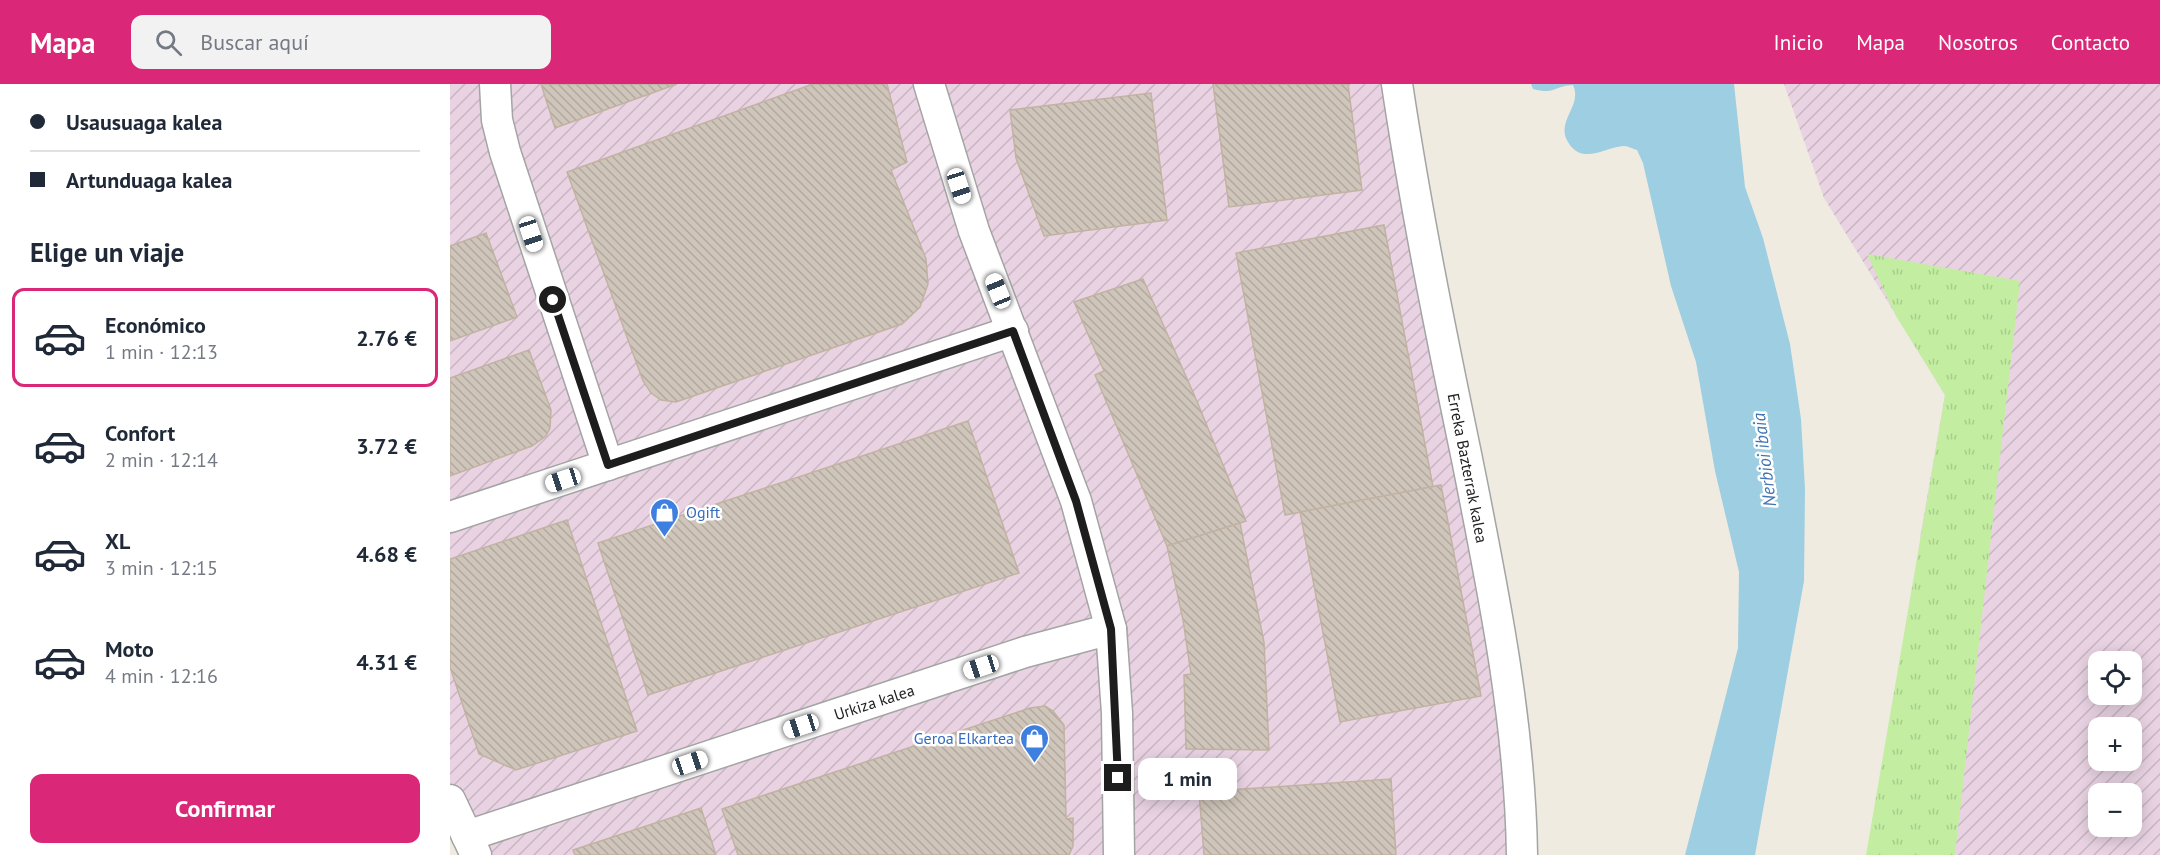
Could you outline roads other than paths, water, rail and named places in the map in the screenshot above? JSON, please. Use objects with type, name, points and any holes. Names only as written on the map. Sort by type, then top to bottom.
[{"type":"street","points":[[495,84],[496,120],[505,152],[608,465]]},
{"type":"street","name":"Erreka Bazterrak kalea","points":[[1397,84],[1415,207],[1484,543],[1508,681],[1521,799],[1522,855]]},
{"type":"street","points":[[931,88],[974,231],[1076,501],[1111,629],[1117,713],[1119,855]]},
{"type":"street","points":[[450,517],[1013,331]]},
{"type":"street","name":"Urkiza kalea","points":[[472,845],[1025,652],[1111,629]]},
{"type":"street","points":[[450,800],[472,845]]},
{"type":"water","name":"Nerbioi ibaia","points":[[1531,84],[1734,84],[1745,187],[1763,238],[1790,344],[1801,419],[1805,489],[1804,581],[1755,855],[1685,855],[1738,648],[1739,572],[1715,471],[1696,362],[1671,286],[1643,163],[1637,150],[1626,146],[1587,154],[1574,149],[1565,134],[1567,120],[1575,100],[1573,85],[1546,91],[1533,89]]},
{"type":"place","name":"Ogift","points":[[665,538]]},
{"type":"place","name":"Geroa Elkartea","points":[[1035,764]]}]
